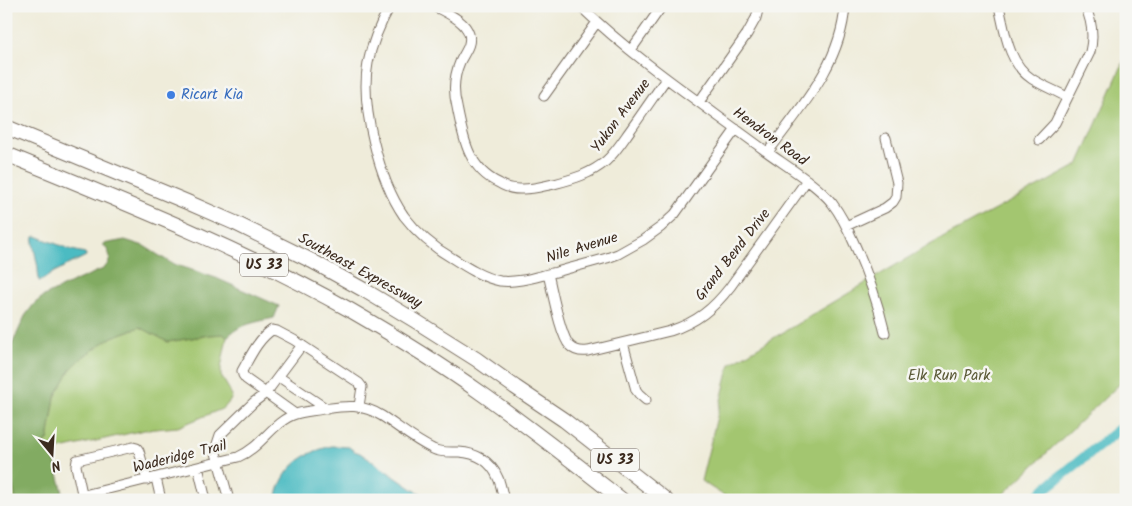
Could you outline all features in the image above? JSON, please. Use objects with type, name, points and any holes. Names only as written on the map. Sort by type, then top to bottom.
[{"type":"highway","name":"Southeast Expressway","points":[[6,127],[235,223],[312,261],[364,290],[468,354],[564,420],[666,500]]},
{"type":"highway","name":"US 33","points":[[8,155],[231,249],[348,310],[432,360],[480,392],[622,500]]},
{"type":"street","name":"Nile Avenue","points":[[390,6],[375,36],[368,64],[366,86],[369,121],[386,182],[394,200],[420,234],[437,249],[465,267],[487,277],[507,281],[525,280],[589,264],[618,254],[643,240],[675,214],[736,129]]},
{"type":"street","name":"Yukon Avenue","points":[[434,6],[458,21],[466,29],[469,36],[470,43],[455,78],[454,94],[469,154],[479,170],[489,178],[505,186],[521,190],[530,189],[571,180],[590,172],[611,156],[666,79]]},
{"type":"street","name":"Hendron Road","points":[[580,6],[666,79],[807,180],[831,201],[846,226],[874,288],[885,333]]},
{"type":"street","points":[[631,50],[662,6]]},
{"type":"street","points":[[699,102],[748,34],[756,18],[759,6]]},
{"type":"street","points":[[768,152],[826,72],[835,51],[844,19],[845,6]]},
{"type":"street","points":[[998,6],[1008,46],[1019,67],[1031,78],[1067,97]]},
{"type":"street","points":[[1039,140],[1055,123],[1084,66],[1092,45],[1091,23],[1085,6]]},
{"type":"street","points":[[544,96],[597,22]]},
{"type":"street","points":[[846,226],[890,205],[898,193],[886,138]]},
{"type":"street","name":"Grand Bend Drive","points":[[548,274],[563,333],[566,341],[575,350],[584,352],[682,327],[712,308],[730,287],[807,180]]},
{"type":"street","points":[[295,414],[243,375],[242,371],[256,348],[267,333],[272,330],[302,346],[359,383],[362,387],[359,406]]},
{"type":"street","points":[[624,343],[636,390],[646,400]]},
{"type":"street","points":[[229,500],[216,453],[220,435],[266,393],[302,346]]},
{"type":"street","points":[[278,377],[327,409]]},
{"type":"street","name":"Waderidge Trail","points":[[83,499],[88,494],[242,455],[279,424],[295,414],[346,406],[359,406],[380,415],[435,450],[468,453],[482,458],[499,479],[504,500]]},
{"type":"street","points":[[83,499],[76,466],[77,460],[132,447],[137,448],[139,451],[161,500]]},
{"type":"street","points":[[198,467],[206,500]]},
{"type":"green space","name":"Elk Run Park","points":[[1126,56],[1126,378],[997,500],[731,500],[701,481],[730,364],[926,247],[1078,165]]},
{"type":"green space","points":[[125,240],[144,246],[171,263],[216,278],[279,306],[274,318],[243,326],[227,337],[223,334],[209,335],[168,342],[140,327],[112,337],[84,356],[70,370],[55,397],[48,440],[44,443],[48,451],[52,451],[65,500],[16,500],[12,483],[6,472],[6,358],[25,316],[34,304],[44,296],[103,269],[110,260],[110,257],[103,244]]},
{"type":"green space","points":[[140,327],[168,342],[209,335],[223,334],[227,337],[221,376],[232,396],[230,401],[224,408],[178,427],[144,430],[48,451],[44,443],[48,440],[55,397],[70,370],[84,356],[112,337]]},
{"type":"green space","points":[[6,472],[12,483],[16,500],[6,500]]},
{"type":"water","points":[[36,236],[85,253],[86,256],[39,281],[33,243]]},
{"type":"water","points":[[332,446],[349,447],[414,490],[433,500],[276,500],[283,479],[295,464],[311,453]]},
{"type":"waterway","points":[[1035,500],[1046,488],[1126,424]]},
{"type":"place","name":"Ricart Kia","points":[[171,95]]}]
